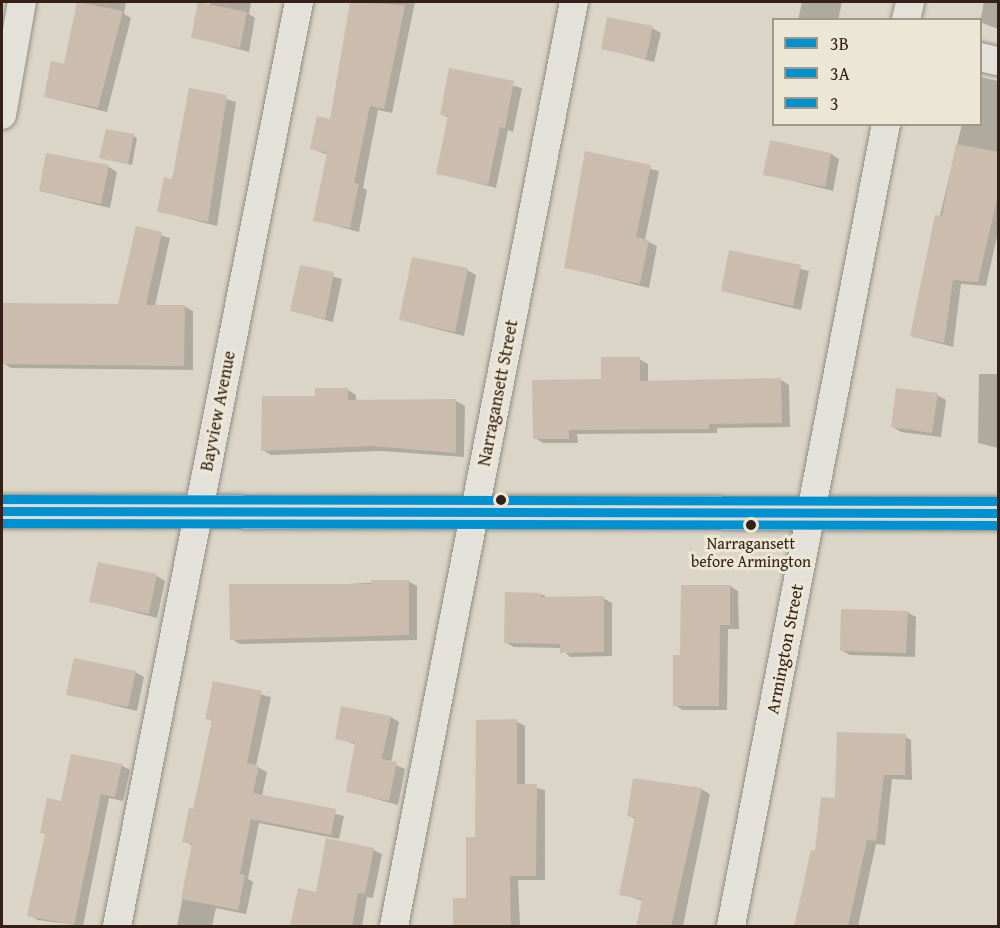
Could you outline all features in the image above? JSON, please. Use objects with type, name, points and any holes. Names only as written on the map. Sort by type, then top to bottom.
[{"type":"main road","points":[[2,511],[198,510],[812,515],[999,513]]},
{"type":"street","points":[[2,115],[22,2]]},
{"type":"street","name":"Bayview Avenue","points":[[117,927],[299,2]]},
{"type":"street","name":"Narragansett Street","points":[[394,927],[574,2]]},
{"type":"street","points":[[906,18],[909,2]]},
{"type":"street","points":[[982,57],[999,61]]},
{"type":"street","name":"Armington Street","points":[[731,927],[886,126]]},
{"type":"building","points":[[77,2],[123,11],[98,108],[44,97],[51,61],[64,64]]},
{"type":"building","points":[[198,2],[247,12],[240,48],[191,38]]},
{"type":"building","points":[[350,2],[405,5],[384,109],[370,106],[354,183],[359,184],[350,228],[313,221],[327,153],[310,149],[317,116],[330,119]]},
{"type":"building","points":[[607,17],[653,26],[646,59],[601,49]]},
{"type":"building","points":[[449,68],[514,81],[505,128],[500,127],[488,185],[436,174],[448,116],[440,115]]},
{"type":"building","points":[[189,88],[227,95],[208,222],[157,212],[164,177],[172,179]]},
{"type":"building","points":[[106,129],[134,134],[128,164],[99,158]]},
{"type":"building","points":[[770,140],[831,153],[825,187],[763,175]]},
{"type":"building","points":[[956,144],[999,152],[999,190],[978,282],[953,280],[944,343],[910,336],[935,215],[942,216]]},
{"type":"building","points":[[585,151],[651,165],[636,237],[649,240],[640,284],[564,268]]},
{"type":"building","points":[[46,153],[109,165],[101,204],[39,191]]},
{"type":"building","points":[[136,226],[162,232],[146,305],[185,305],[184,366],[2,364],[2,303],[118,304]]},
{"type":"building","points":[[729,250],[801,265],[793,306],[721,291]]},
{"type":"building","points":[[412,257],[468,268],[455,332],[399,320]]},
{"type":"building","points":[[300,265],[334,272],[325,319],[290,311]]},
{"type":"building","points":[[601,357],[640,357],[640,381],[781,378],[782,423],[709,424],[709,429],[569,430],[569,439],[533,439],[532,380],[601,379]]},
{"type":"building","points":[[315,388],[348,388],[348,400],[456,399],[456,453],[371,446],[261,451],[262,396],[315,396]]},
{"type":"building","points":[[896,388],[938,393],[932,433],[891,427]]},
{"type":"building","points":[[98,562],[157,574],[149,614],[89,602]]},
{"type":"building","points":[[371,580],[409,580],[409,635],[230,640],[229,584],[371,584]]},
{"type":"building","points":[[681,585],[730,585],[730,625],[720,625],[719,706],[673,706],[673,655],[680,655]]},
{"type":"building","points":[[505,592],[541,593],[541,597],[604,596],[604,652],[560,653],[560,644],[504,643]]},
{"type":"building","points":[[841,609],[908,611],[906,653],[840,651]]},
{"type":"building","points":[[74,658],[136,671],[128,707],[66,695]]},
{"type":"building","points":[[213,681],[262,691],[247,763],[259,766],[253,793],[336,809],[331,835],[251,819],[240,874],[245,875],[238,910],[181,899],[192,844],[182,842],[189,808],[193,809],[212,720],[205,719]]},
{"type":"building","points":[[341,706],[391,716],[382,759],[397,762],[389,801],[346,792],[355,743],[335,739]]},
{"type":"building","points":[[517,719],[517,784],[537,784],[536,876],[510,876],[511,927],[453,927],[453,898],[466,898],[466,837],[475,837],[476,720]]},
{"type":"building","points":[[837,732],[906,734],[905,775],[884,775],[876,841],[867,840],[848,927],[794,927],[811,850],[815,851],[821,797],[835,798]]},
{"type":"building","points":[[71,754],[122,764],[115,797],[101,794],[74,925],[27,916],[45,834],[40,833],[47,798],[61,801]]},
{"type":"building","points":[[633,778],[702,788],[671,927],[636,927],[642,899],[619,895],[635,817],[627,816]]},
{"type":"building","points":[[326,838],[374,848],[365,894],[358,893],[352,927],[290,927],[298,888],[316,892]]},
{"type":"transit line","name":"3","points":[[2,499],[998,501]]},
{"type":"transit line","name":"3B","points":[[2,511],[998,513]]},
{"type":"transit line","name":"3A","points":[[2,523],[998,525]]},
{"type":"place","name":"Narragansett before Armington","points":[[751,525]]}]
